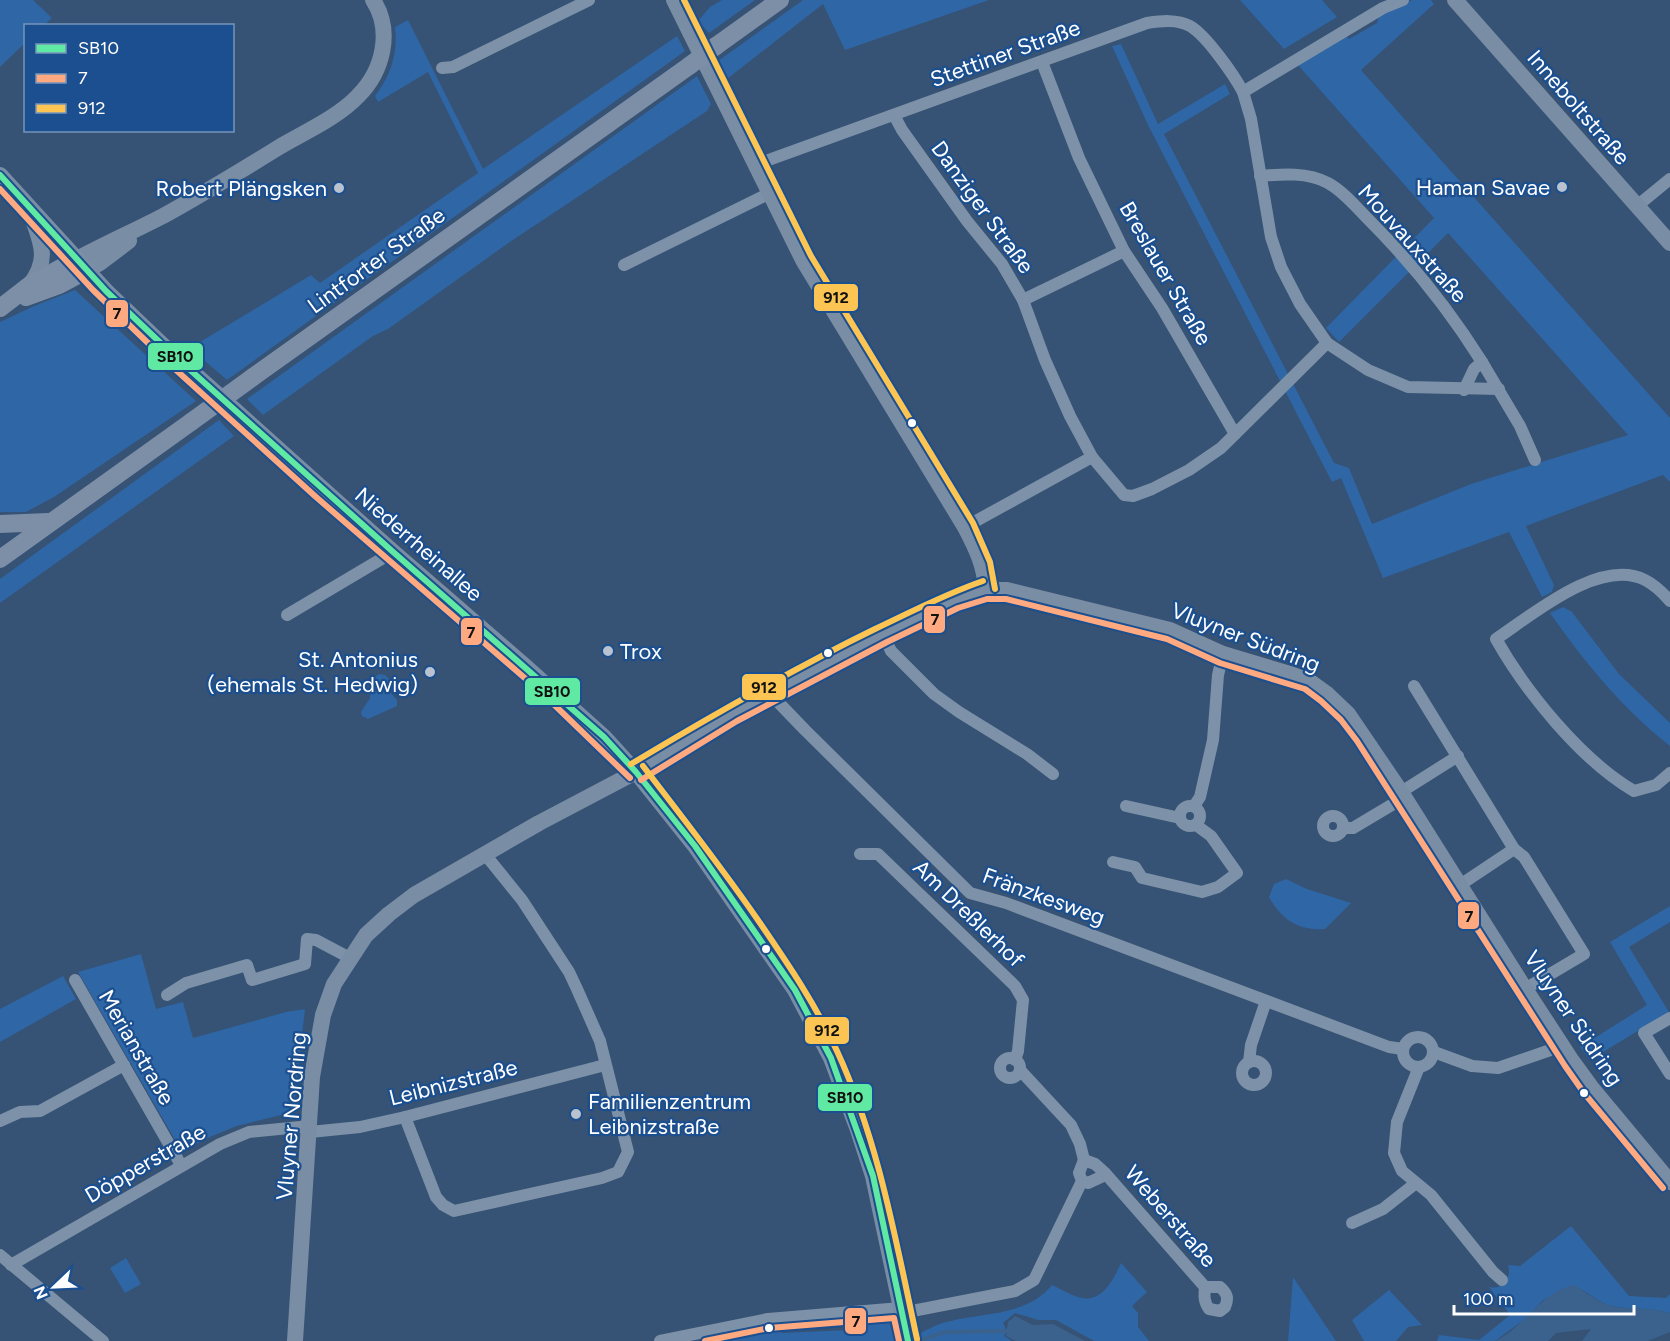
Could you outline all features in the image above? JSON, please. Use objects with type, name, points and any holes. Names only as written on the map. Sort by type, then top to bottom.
[{"type":"main road","name":"Lintforter Straße","points":[[0,559],[780,0]]},
{"type":"main road","points":[[5,305],[30,285],[82,264]]},
{"type":"main road","points":[[5,305],[59,285],[82,264]]},
{"type":"main road","points":[[0,524],[50,522]]},
{"type":"street","points":[[82,264],[333,115],[358,97],[377,71],[381,59],[384,36],[373,0]]},
{"type":"street","points":[[442,68],[453,67],[589,0]]},
{"type":"street","points":[[674,0],[809,269],[965,526],[979,553],[985,575],[986,590]]},
{"type":"street","points":[[1403,0],[1383,8],[1244,92],[1251,119],[1271,237],[1281,267],[1300,304],[1327,343],[1368,370],[1408,387],[1499,389]]},
{"type":"street","name":"Inneboltstraße","points":[[1455,0],[1670,243]]},
{"type":"street","name":"Stettiner Straße","points":[[755,165],[1147,22],[1176,22],[1190,26],[1207,42],[1244,92]]},
{"type":"street","name":"Breslauer Straße","points":[[1042,62],[1079,158],[1124,251],[1162,308],[1235,434]]},
{"type":"street","name":"Danziger Straße","points":[[894,115],[902,130],[967,221],[1002,264],[1023,300],[1045,360],[1070,416],[1092,457],[1124,495],[1134,496],[1152,489],[1189,470],[1221,448],[1327,343]]},
{"type":"street","name":"Niederrheinallee","points":[[0,175],[82,264],[177,358],[392,551],[553,690],[604,737],[636,772],[721,882],[795,990],[831,1058],[873,1176],[908,1341]]},
{"type":"street","name":"Mouvauxstraße","points":[[1260,176],[1301,175],[1327,182],[1347,198],[1382,233],[1431,290],[1482,362],[1520,426],[1535,460]]},
{"type":"street","points":[[1637,206],[1670,179]]},
{"type":"street","points":[[624,265],[770,193]]},
{"type":"street","points":[[29,208],[42,244],[43,258],[37,275],[30,285]]},
{"type":"street","points":[[1023,300],[1124,251]]},
{"type":"street","points":[[1464,390],[1474,369],[1482,362]]},
{"type":"street","points":[[965,526],[1092,457]]},
{"type":"street","points":[[287,615],[392,551]]},
{"type":"street","points":[[1670,601],[1660,590],[1645,580],[1634,576],[1611,575],[1587,582],[1564,594],[1496,639],[1510,663],[1559,725],[1597,765],[1615,780],[1634,790],[1656,785],[1670,773]]},
{"type":"street","name":"Vluyner Südring","points":[[636,772],[720,720],[883,634],[955,600],[986,590],[1007,590],[1170,630],[1223,654],[1309,681],[1348,714],[1403,794],[1562,1046],[1591,1087],[1670,1182]]},
{"type":"street","points":[[883,634],[891,651],[934,694],[1027,754],[1053,774]]},
{"type":"street","points":[[1194,806],[1200,797],[1213,740],[1218,675],[1223,654]]},
{"type":"street","points":[[1414,686],[1514,849],[1524,857],[1584,954],[1525,989]]},
{"type":"street","name":"Fränzkesweg","points":[[772,692],[778,702],[805,730],[970,893],[1005,903],[1389,1047],[1403,1049]]},
{"type":"street","points":[[1343,828],[1353,828],[1458,756]]},
{"type":"street","name":"Vluyner Nordring","points":[[295,1341],[312,1077],[323,1015],[334,984],[366,935],[414,895],[484,854],[636,772]]},
{"type":"street","points":[[1113,862],[1135,867],[1142,878],[1202,892],[1218,887],[1237,873],[1211,836],[1196,825],[1184,825],[1180,818],[1182,809],[1190,805],[1194,806]]},
{"type":"street","points":[[1126,806],[1180,818]]},
{"type":"street","points":[[1194,806],[1201,815],[1196,825]]},
{"type":"street","points":[[1460,885],[1514,849]]},
{"type":"street","points":[[405,1117],[436,1197],[443,1205],[454,1211],[602,1178],[618,1172],[628,1152],[595,1027],[569,972],[522,900],[484,854]]},
{"type":"street","name":"Am Dreßlerhof","points":[[860,854],[878,854],[1015,986],[1023,1000],[1018,1065],[1071,1125],[1080,1144],[1084,1160]]},
{"type":"street","points":[[167,995],[186,983],[248,965],[252,980],[305,964],[307,939],[316,940],[350,958]]},
{"type":"street","name":"Merianstraße","points":[[75,980],[181,1165]]},
{"type":"street","points":[[1249,1062],[1251,1045],[1266,1001]]},
{"type":"street","points":[[1670,1018],[1644,1033],[1670,1074]]},
{"type":"street","points":[[1415,1037],[1425,1038],[1431,1042],[1434,1052],[1426,1065],[1419,1067],[1408,1063],[1403,1049],[1408,1040],[1415,1037]]},
{"type":"street","points":[[1434,1052],[1472,1066],[1498,1068],[1562,1046]]},
{"type":"street","points":[[0,1121],[20,1112],[40,1111],[124,1065]]},
{"type":"street","name":"Leibnizstraße","points":[[310,1129],[360,1127],[605,1065]]},
{"type":"street","points":[[1419,1067],[1397,1122],[1394,1153],[1402,1171],[1431,1196],[1502,1280]]},
{"type":"street","name":"Döpperstraße","points":[[12,1265],[220,1144],[249,1132],[310,1129]]},
{"type":"street","points":[[660,1341],[768,1319],[902,1310],[1015,1291],[1034,1280],[1082,1181],[1078,1173],[1084,1160]]},
{"type":"street","name":"Weberstraße","points":[[1084,1160],[1095,1164],[1105,1173],[1205,1287]]},
{"type":"street","name":"Weberstraße","points":[[1082,1181],[1088,1183],[1105,1173]]},
{"type":"street","points":[[1352,1223],[1383,1209],[1416,1182]]},
{"type":"street","points":[[0,1255],[103,1341]]},
{"type":"shaded area","points":[[0,0],[33,0],[52,18],[45,24],[24,24],[24,44],[0,67]]},
{"type":"shaded area","points":[[722,0],[755,0],[709,33],[698,21],[710,7]]},
{"type":"shaded area","points":[[803,0],[989,0],[845,50],[823,4],[727,79],[718,61]]},
{"type":"shaded area","points":[[1240,0],[1322,0],[1337,17],[1284,49]]},
{"type":"shaded area","points":[[1412,0],[1431,0],[1434,4],[1361,70],[1670,418],[1670,482],[1663,475],[1526,526],[1554,585],[1552,592],[1542,597],[1509,532],[1383,578],[1341,478],[1332,482],[1148,125],[1112,46],[1121,44],[1158,124],[1225,84],[1230,94],[1164,134],[1334,463],[1349,468],[1372,524],[1471,484],[1628,435],[1448,233],[1339,342],[1326,328],[1434,218],[1297,64],[1346,35],[1349,39],[1377,23],[1379,16]]},
{"type":"shaded area","points":[[408,20],[483,169],[677,36],[685,51],[227,380],[190,348],[311,275],[320,283],[478,173],[428,72],[378,102],[375,96],[392,64],[396,37],[395,27]]},
{"type":"shaded area","points":[[697,76],[711,104],[707,111],[507,244],[263,415],[247,399]]},
{"type":"shaded area","points":[[75,290],[196,401],[54,497],[26,512],[0,512],[0,322]]},
{"type":"shaded area","points":[[219,420],[234,436],[0,603],[0,579]]},
{"type":"shaded area","points":[[1563,607],[1572,612],[1619,674],[1670,723],[1670,746],[1620,700],[1577,650],[1550,613]]},
{"type":"shaded area","points":[[379,674],[389,679],[389,691],[397,700],[397,706],[368,719],[362,716],[361,712],[370,698],[372,679]]},
{"type":"shaded area","points":[[1286,879],[1307,889],[1351,903],[1325,929],[1299,926],[1279,912],[1269,897],[1274,884]]},
{"type":"shaded area","points":[[1670,906],[1670,922],[1629,947],[1669,1012],[1590,1060],[1580,1047],[1647,1005],[1610,942]]},
{"type":"shaded area","points":[[141,954],[156,1009],[183,1002],[193,1038],[286,1012],[305,1009],[293,1112],[237,1126],[185,1150],[178,1145],[78,972]]},
{"type":"shaded area","points":[[63,976],[76,999],[0,1042],[0,1009]]},
{"type":"shaded area","points":[[1571,1226],[1629,1296],[1666,1298],[1670,1294],[1670,1313],[1612,1306],[1574,1286],[1543,1300],[1525,1319],[1495,1341],[1437,1341],[1439,1335],[1479,1340],[1510,1315],[1489,1287],[1498,1287],[1505,1282],[1509,1274],[1508,1265],[1520,1266]]},
{"type":"shaded area","points":[[126,1258],[141,1284],[125,1293],[110,1268]]},
{"type":"shaded area","points":[[1121,1263],[1147,1292],[1132,1306],[1138,1313],[1138,1327],[1149,1341],[1094,1341],[1056,1320],[1038,1320],[1015,1313],[1003,1323],[1007,1331],[1004,1336],[1012,1341],[921,1341],[921,1333],[937,1325],[1023,1306],[1039,1297],[1052,1285],[1082,1298],[1096,1296],[1107,1288]]},
{"type":"shaded area","points":[[1293,1277],[1336,1341],[1288,1341]]},
{"type":"shaded area","points":[[1574,1285],[1607,1305],[1670,1313],[1670,1332],[1648,1341],[1582,1341],[1591,1329],[1556,1333],[1548,1341],[1495,1341],[1506,1335],[1542,1302],[1562,1289]]},
{"type":"shaded area","points":[[1389,1290],[1422,1325],[1408,1327],[1396,1341],[1364,1341],[1352,1320]]},
{"type":"shaded area","points":[[1015,1316],[1033,1325],[1053,1324],[1085,1341],[1016,1341],[1006,1336],[1008,1322]]},
{"type":"shaded area","points":[[851,1319],[889,1321],[895,1341],[711,1341],[781,1325],[781,1333],[849,1330]]},
{"type":"waterway","points":[[922,1340],[945,1332],[1007,1331]]},
{"type":"transit line","name":"912","points":[[684,0],[811,256],[973,523],[990,562],[995,589]]},
{"type":"transit line","name":"SB10","points":[[0,175],[106,291],[169,351],[604,737],[636,772],[695,846],[795,990],[831,1058],[873,1176],[908,1341]]},
{"type":"transit line","name":"7","points":[[0,189],[93,290],[176,370],[316,497],[542,693],[630,778]]},
{"type":"transit line","name":"912","points":[[631,764],[813,661],[928,604],[983,581]]},
{"type":"transit line","name":"7","points":[[641,780],[737,721],[887,642],[958,608],[987,599],[1006,599],[1167,639],[1220,663],[1305,689],[1341,720],[1357,741],[1565,1066],[1584,1093],[1663,1188]]},
{"type":"transit line","name":"912","points":[[643,766],[746,903],[791,969],[829,1034],[852,1086],[875,1157],[894,1229],[917,1339]]},
{"type":"transit line","name":"7","points":[[705,1341],[769,1328],[894,1318],[899,1341]]},
{"type":"place","name":"Haman Savae","points":[[1562,187]]},
{"type":"place","name":"Robert Plängsken","points":[[339,188]]},
{"type":"place","name":"Trox","points":[[608,651]]},
{"type":"place","name":"St. Antonius (ehemals St. Hedwig)","points":[[430,672]]},
{"type":"place","name":"Familienzentrum Leibnizstraße","points":[[576,1114]]}]
